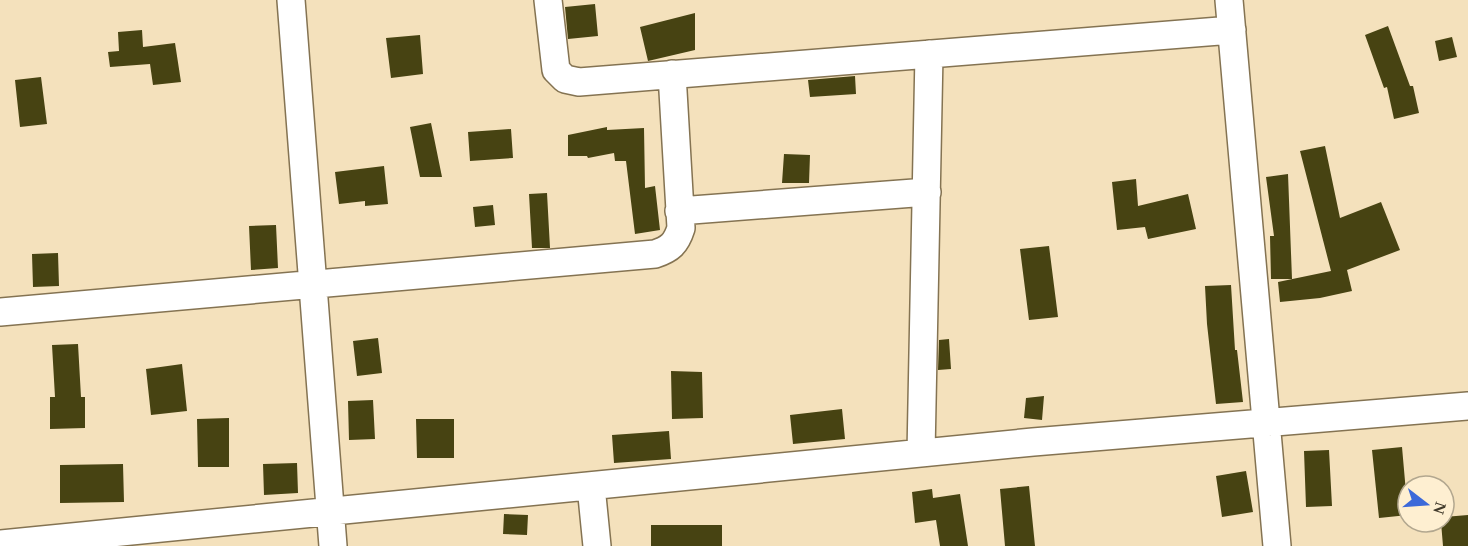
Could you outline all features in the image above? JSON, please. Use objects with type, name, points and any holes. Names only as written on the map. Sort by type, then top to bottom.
[{"type":"street","points":[[291,0],[333,546]]},
{"type":"street","points":[[548,0],[556,70],[565,79],[579,81],[1232,30]]},
{"type":"street","points":[[1229,0],[1277,546]]},
{"type":"street","points":[[921,453],[929,54]]},
{"type":"street","points":[[0,312],[655,254],[667,250],[677,242],[681,228],[672,74]]},
{"type":"street","points":[[679,212],[927,192]]},
{"type":"street","points":[[0,544],[63,542],[331,511],[921,453],[1468,406]]},
{"type":"street","points":[[591,486],[597,546]]},
{"type":"building","points":[[595,4],[598,36],[568,39],[565,7]]},
{"type":"building","points":[[695,13],[695,50],[648,61],[640,27]]},
{"type":"building","points":[[1388,26],[1410,86],[1413,86],[1419,113],[1394,119],[1387,87],[1384,88],[1365,35]]},
{"type":"building","points":[[142,30],[143,47],[175,43],[181,82],[153,85],[150,64],[110,67],[108,52],[119,51],[118,32]]},
{"type":"building","points":[[420,35],[423,74],[391,78],[386,38]]},
{"type":"building","points":[[1452,37],[1457,57],[1439,61],[1435,41]]},
{"type":"building","points":[[855,76],[856,94],[810,97],[808,80]]},
{"type":"building","points":[[41,77],[47,124],[20,127],[15,80]]},
{"type":"building","points":[[431,123],[442,177],[420,177],[410,127]]},
{"type":"building","points":[[607,127],[607,130],[644,128],[645,188],[655,186],[660,230],[635,234],[626,161],[615,161],[614,153],[588,158],[587,156],[568,156],[568,135]]},
{"type":"building","points":[[511,129],[513,158],[470,161],[468,132]]},
{"type":"building","points":[[1325,146],[1340,218],[1381,202],[1400,250],[1347,270],[1352,291],[1320,298],[1280,302],[1278,282],[1331,271],[1300,151]]},
{"type":"building","points":[[784,154],[810,155],[809,183],[782,183]]},
{"type":"building","points":[[384,166],[388,204],[365,206],[365,201],[339,204],[335,172]]},
{"type":"building","points":[[1288,174],[1292,279],[1271,279],[1270,236],[1274,236],[1266,177]]},
{"type":"building","points":[[1136,179],[1138,206],[1188,194],[1196,229],[1148,239],[1145,227],[1117,230],[1112,182]]},
{"type":"building","points":[[547,193],[550,248],[532,248],[529,194]]},
{"type":"building","points":[[493,205],[495,225],[475,227],[473,207]]},
{"type":"building","points":[[276,225],[278,268],[251,270],[249,226]]},
{"type":"building","points":[[1049,246],[1058,317],[1029,320],[1020,249]]},
{"type":"building","points":[[58,253],[59,286],[33,287],[32,254]]},
{"type":"building","points":[[1231,285],[1235,350],[1237,350],[1243,402],[1216,404],[1205,286]]},
{"type":"building","points":[[378,338],[382,373],[357,376],[353,341]]},
{"type":"building","points":[[949,339],[951,369],[938,370],[939,340]]},
{"type":"building","points":[[78,344],[81,397],[85,397],[85,428],[50,429],[50,397],[55,397],[52,345]]},
{"type":"building","points":[[182,364],[187,411],[151,415],[146,369]]},
{"type":"building","points":[[671,371],[702,372],[703,418],[672,419]]},
{"type":"building","points":[[1044,396],[1042,420],[1024,418],[1026,398]]},
{"type":"building","points":[[373,400],[375,439],[349,440],[348,401]]},
{"type":"building","points":[[842,409],[845,439],[793,444],[790,415]]},
{"type":"building","points":[[229,418],[229,467],[198,467],[197,419]]},
{"type":"building","points":[[416,419],[454,419],[454,458],[417,458]]},
{"type":"building","points":[[669,431],[671,459],[614,463],[612,435]]},
{"type":"building","points":[[1402,447],[1404,474],[1396,474],[1396,516],[1379,518],[1372,450]]},
{"type":"building","points":[[1329,450],[1332,506],[1306,507],[1304,451]]},
{"type":"building","points":[[297,463],[298,493],[264,495],[263,464]]},
{"type":"building","points":[[123,464],[124,502],[60,503],[60,465]]},
{"type":"building","points":[[1246,471],[1253,512],[1222,517],[1216,476]]},
{"type":"building","points":[[1029,486],[1035,546],[1005,546],[1000,489]]},
{"type":"building","points":[[932,489],[933,498],[960,494],[968,546],[940,546],[936,520],[915,523],[912,492]]},
{"type":"building","points":[[504,514],[528,515],[527,535],[503,534]]},
{"type":"building","points":[[1468,515],[1468,546],[1443,546],[1442,534],[1456,534],[1456,516]]},
{"type":"building","points":[[651,525],[722,525],[722,546],[651,546]]}]
